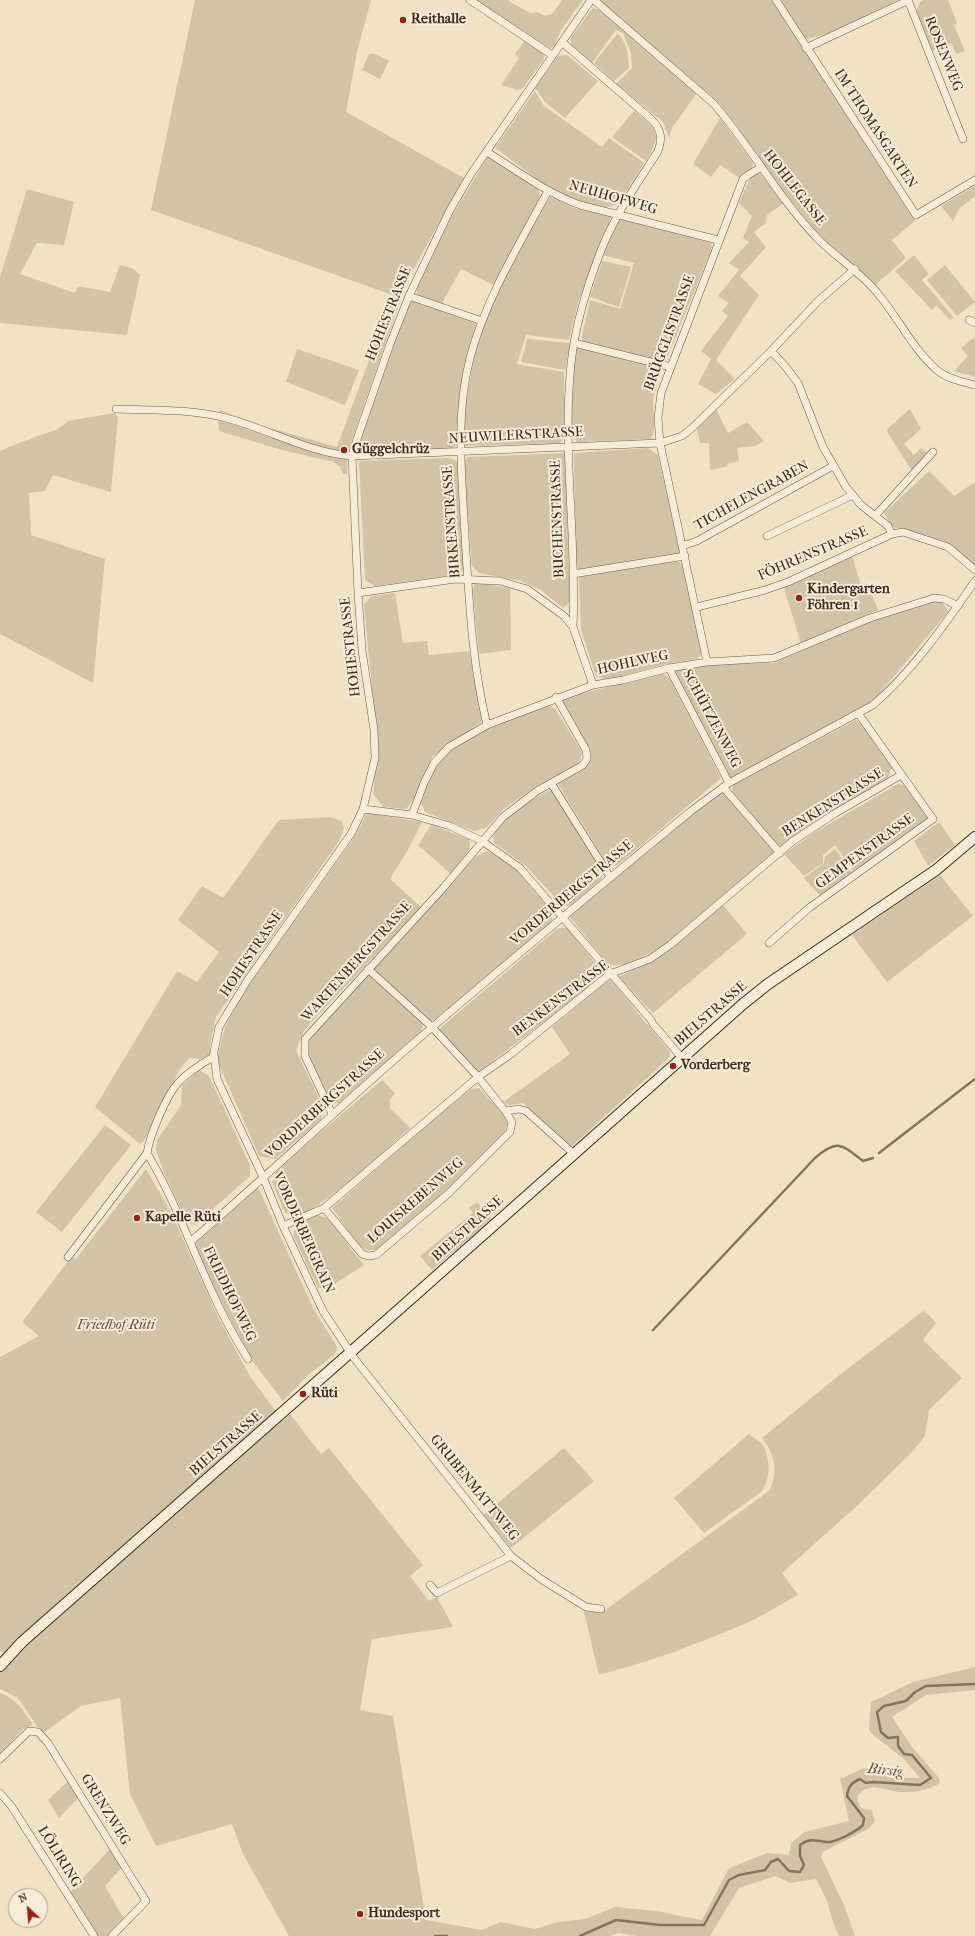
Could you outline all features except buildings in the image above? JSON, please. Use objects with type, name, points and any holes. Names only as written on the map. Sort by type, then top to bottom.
[{"type":"main road","name":"BIELSTRASSE","points":[[0,1666],[22,1642],[682,1058],[768,984],[936,870],[975,837]]},
{"type":"street","points":[[470,0],[552,55]]},
{"type":"street","name":"HOHESTRASSE","points":[[214,1054],[219,1027],[249,978],[351,834],[363,809],[374,758],[374,730],[362,650],[352,456],[362,421],[409,296],[450,210],[471,174],[552,55],[593,0]]},
{"type":"street","name":"HOHLEGASSE","points":[[593,0],[714,104],[730,123],[760,168],[820,240],[855,269],[879,295],[925,357],[939,372],[975,385]]},
{"type":"street","name":"IM THOMASGARTEN","points":[[776,0],[916,215],[975,180]]},
{"type":"street","points":[[806,48],[908,0]]},
{"type":"street","name":"ROSENWEG","points":[[908,0],[963,139]]},
{"type":"street","name":"BUCHENSTRASSE","points":[[562,42],[651,119],[660,130],[661,144],[618,214],[600,251],[587,290],[574,343],[569,399],[573,627]]},
{"type":"street","name":"NEUHOFWEG","points":[[487,152],[548,191],[580,205],[718,240]]},
{"type":"street","name":"BRÜGGLISTRASSE","points":[[707,662],[697,607],[682,546],[660,443],[658,405],[718,240],[743,179],[760,168]]},
{"type":"street","name":"BIRKENSTRASSE","points":[[487,725],[479,691],[468,578],[460,452],[464,387],[470,359],[482,321],[496,290],[548,191]]},
{"type":"street","name":"NEUWILERSTRASSE","points":[[116,409],[183,412],[226,418],[318,449],[352,456],[660,443],[682,436],[692,428],[771,351],[818,301],[855,269]]},
{"type":"street","points":[[409,296],[482,321]]},
{"type":"street","points":[[574,343],[671,367]]},
{"type":"street","points":[[771,351],[798,383],[833,466],[861,505],[888,526],[892,534],[903,532],[948,547],[975,570]]},
{"type":"street","points":[[875,516],[933,452]]},
{"type":"street","name":"TICHELENGRABEN","points":[[682,546],[697,541],[833,466]]},
{"type":"street","points":[[768,536],[853,495]]},
{"type":"street","name":"FÖHRENSTRASSE","points":[[697,607],[765,590],[788,582],[892,534]]},
{"type":"street","points":[[573,574],[685,556]]},
{"type":"street","name":"HOHLWEG","points":[[358,593],[468,578],[500,581],[527,589],[564,616],[573,627],[593,685],[624,680],[669,668],[707,662],[774,658],[870,618],[934,598],[944,599],[958,606]]},
{"type":"street","name":"VORDERBERGSTRASSE","points":[[190,1242],[332,1114],[563,916],[726,785],[874,705],[911,666],[958,606],[975,581]]},
{"type":"street","name":"SCHÜTZENWEG","points":[[669,668],[726,785],[780,853]]},
{"type":"street","points":[[412,815],[424,783],[434,763],[449,747],[487,725],[556,697],[593,685]]},
{"type":"street","name":"WARTENBERGSTRASSE","points":[[332,1114],[305,1056],[305,1039],[444,887],[503,817],[537,791],[583,765],[587,759],[586,750],[556,697]]},
{"type":"street","name":"GEMPENSTRASSE","points":[[769,943],[809,908],[933,818],[858,713]]},
{"type":"street","name":"BENKENSTRASSE","points":[[282,1226],[324,1208],[478,1077],[511,1054],[610,974],[650,959],[670,945],[793,841],[834,814],[901,775]]},
{"type":"street","points":[[551,783],[610,877]]},
{"type":"street","points":[[363,809],[412,815],[444,824],[482,841],[520,868],[563,916],[610,974],[682,1058]]},
{"type":"street","name":"LOUISREBENWEG","points":[[324,1208],[362,1254],[368,1256],[376,1254],[449,1193],[510,1132],[512,1122],[506,1111],[478,1077],[432,1028],[368,969]]},
{"type":"street","points":[[68,1257],[147,1153],[150,1140],[178,1083],[194,1069],[213,1057],[214,1054]]},
{"type":"street","name":"VORDERBERGRAIN","points":[[214,1054],[217,1079],[263,1177],[282,1226],[323,1311],[350,1353]]},
{"type":"street","points":[[506,1111],[518,1109],[526,1111],[574,1154]]},
{"type":"street","name":"FRIEDHOFWEG","points":[[147,1153],[173,1199],[190,1242],[228,1325],[248,1359]]},
{"type":"street","name":"GRUBENMATTWEG","points":[[350,1353],[511,1556],[541,1579],[586,1607],[601,1610]]},
{"type":"street","points":[[430,1584],[437,1594],[511,1556]]},
{"type":"street","name":"GRENZWEG","points":[[0,1759],[29,1731],[42,1734],[146,1901],[112,1936]]},
{"type":"street","name":"LÖLIRING","points":[[0,1793],[12,1807],[94,1936]]},
{"type":"green space","points":[[195,0],[371,0],[357,52],[346,112],[464,178],[407,281],[353,437],[347,457],[347,474],[343,474],[340,467],[334,462],[282,450],[219,431],[218,417],[220,410],[270,428],[337,447],[393,295],[151,210]]},
{"type":"green space","points":[[474,0],[507,0],[530,13],[537,12],[545,16],[553,13],[562,0],[583,0],[561,30],[555,46],[549,48]]},
{"type":"green space","points":[[599,0],[772,0],[915,221],[892,240],[906,258],[875,285],[855,266],[821,238],[764,167],[738,127],[719,103]]},
{"type":"green space","points":[[779,0],[899,0],[830,34],[806,39],[802,37]]},
{"type":"green space","points":[[924,0],[948,0],[957,23],[954,25],[965,51],[956,54],[951,43],[932,51],[916,12],[920,2]]},
{"type":"green space","points":[[593,8],[604,12],[697,93],[672,128],[669,138],[663,122],[616,84],[632,68],[631,53],[623,33],[616,30],[592,63],[571,45],[571,37]]},
{"type":"green space","points":[[617,34],[625,44],[629,68],[614,81],[594,63]]},
{"type":"green space","points":[[525,40],[543,50],[544,59],[523,88],[518,90],[501,85],[519,58],[515,54]]},
{"type":"green space","points":[[369,54],[375,54],[389,61],[380,79],[362,70]]},
{"type":"green space","points":[[567,55],[598,81],[565,118],[545,102],[535,88],[558,56]]},
{"type":"green space","points":[[535,91],[544,106],[602,147],[609,138],[644,163],[618,204],[605,207],[588,204],[559,193],[495,148]]},
{"type":"green space","points":[[634,111],[653,128],[655,133],[655,144],[646,161],[612,137]]},
{"type":"green space","points":[[720,118],[753,163],[752,168],[741,179],[720,165],[711,177],[693,164]]},
{"type":"green space","points":[[488,156],[538,187],[540,197],[495,286],[461,269],[441,305],[422,298],[417,294],[417,287],[452,216]]},
{"type":"green space","points":[[760,173],[783,204],[767,215],[766,223],[754,232],[766,247],[740,276],[759,295],[716,360],[735,379],[716,394],[698,384],[711,359],[701,351],[728,316],[722,311],[729,303],[718,296],[739,270],[729,263],[749,242],[743,238],[752,216],[739,203],[751,176]]},
{"type":"green space","points":[[975,186],[975,196],[959,209],[953,221],[941,206]]},
{"type":"green space","points":[[27,189],[74,202],[64,245],[37,243],[20,274],[75,293],[78,286],[110,292],[120,265],[132,268],[140,275],[127,335],[0,323],[0,277]]},
{"type":"green space","points":[[550,197],[577,209],[612,215],[578,302],[569,340],[526,335],[517,364],[564,372],[565,436],[560,443],[465,446],[462,436],[463,420],[475,353],[481,332],[507,272]]},
{"type":"green space","points":[[620,218],[711,243],[712,248],[667,358],[661,362],[582,342],[590,300],[620,309],[634,263],[602,255]]},
{"type":"green space","points":[[914,255],[929,274],[922,280],[954,318],[950,320],[936,305],[932,310],[895,271]]},
{"type":"green space","points":[[602,261],[631,267],[619,307],[590,297]]},
{"type":"green space","points":[[945,265],[975,302],[957,316],[927,280]]},
{"type":"green space","points":[[410,300],[477,324],[463,373],[458,411],[457,444],[452,449],[367,453],[360,442],[367,416]]},
{"type":"green space","points":[[975,337],[975,377],[954,371],[968,356],[961,348]]},
{"type":"green space","points":[[527,339],[570,343],[565,370],[521,362]]},
{"type":"green space","points":[[576,346],[660,368],[653,402],[654,430],[651,439],[577,442],[572,435],[571,389]]},
{"type":"green space","points":[[297,349],[359,370],[345,405],[286,382]]},
{"type":"green space","points":[[716,409],[728,433],[747,422],[764,441],[755,446],[737,448],[739,461],[727,464],[728,466],[710,470],[709,443],[700,443],[697,429]]},
{"type":"green space","points":[[910,409],[921,429],[904,444],[914,455],[921,448],[928,453],[912,471],[886,430]]},
{"type":"green space","points":[[115,413],[118,418],[111,492],[53,475],[45,491],[29,493],[31,535],[105,559],[93,683],[0,634],[0,451],[58,429],[68,421]]},
{"type":"green space","points":[[648,448],[658,455],[680,553],[579,570],[576,565],[574,453]]},
{"type":"green space","points":[[565,453],[570,601],[563,608],[541,590],[521,581],[479,573],[472,566],[464,464],[468,457]]},
{"type":"green space","points":[[449,458],[455,460],[458,464],[464,567],[460,574],[375,586],[365,580],[359,461]]},
{"type":"green space","points":[[929,471],[954,496],[975,482],[975,565],[946,542],[892,527],[884,513]]},
{"type":"green space","points":[[852,556],[861,585],[871,593],[878,610],[801,643],[783,586]]},
{"type":"green space","points":[[676,561],[683,564],[702,653],[697,659],[670,663],[608,680],[596,676],[581,630],[579,577]]},
{"type":"green space","points":[[475,582],[510,588],[511,650],[479,654],[473,591]]},
{"type":"green space","points":[[395,593],[403,643],[427,641],[429,655],[469,651],[483,721],[432,757],[414,799],[406,809],[384,807],[373,794],[378,750],[364,605],[371,596]]},
{"type":"green space","points":[[932,601],[942,601],[948,612],[874,700],[730,779],[674,670],[715,664],[774,663],[866,623]]},
{"type":"green space","points":[[663,673],[670,679],[721,778],[618,865],[609,867],[558,784],[586,768],[591,753],[560,700]]},
{"type":"green space","points":[[549,706],[555,709],[582,752],[579,764],[537,786],[504,809],[486,828],[474,831],[425,812],[420,800],[433,772],[444,757],[454,748],[479,732]]},
{"type":"green space","points":[[856,720],[861,724],[892,767],[887,781],[819,819],[779,848],[732,793],[733,785]]},
{"type":"green space","points":[[898,784],[906,786],[929,817],[854,872],[835,845],[823,855],[823,863],[804,876],[784,854],[815,832]]},
{"type":"green space","points":[[552,789],[603,872],[601,880],[570,906],[562,905],[526,866],[494,843],[493,832],[506,819],[528,802]]},
{"type":"green space","points":[[722,790],[775,851],[661,948],[625,965],[609,965],[569,916]]},
{"type":"green space","points":[[367,813],[422,822],[409,848],[390,879],[421,907],[305,1029],[296,1050],[323,1107],[321,1120],[275,1159],[259,1156],[217,1060],[225,1027],[244,992],[354,838]]},
{"type":"green space","points":[[330,817],[342,821],[344,829],[339,841],[216,1017],[210,1045],[210,1054],[202,1059],[189,1058],[180,1069],[144,1141],[140,1144],[95,1107],[177,971],[197,982],[219,952],[178,920],[202,886],[223,898],[279,820]]},
{"type":"green space","points":[[939,822],[955,845],[928,866],[914,841]]},
{"type":"green space","points":[[431,825],[469,839],[470,844],[467,853],[451,874],[418,845]]},
{"type":"green space","points":[[835,849],[853,874],[821,897],[804,878],[824,863],[825,857]]},
{"type":"green space","points":[[487,851],[500,858],[506,858],[550,910],[553,922],[436,1020],[427,1021],[373,969],[476,856]]},
{"type":"green space","points":[[940,875],[973,916],[887,982],[852,935]]},
{"type":"green space","points":[[723,905],[747,934],[653,1013],[619,977],[653,960],[672,948]]},
{"type":"green space","points":[[558,928],[567,928],[599,968],[598,977],[584,991],[477,1073],[438,1030]]},
{"type":"green space","points":[[368,972],[422,1022],[423,1026],[421,1032],[339,1103],[330,1103],[317,1078],[310,1060],[308,1052],[311,1035]]},
{"type":"green space","points":[[610,979],[670,1052],[669,1058],[571,1147],[523,1103],[510,1105],[502,1103],[570,1054],[552,1027]]},
{"type":"green space","points":[[199,1070],[209,1076],[250,1165],[250,1176],[195,1225],[187,1222],[164,1173],[156,1150],[157,1140],[181,1105],[182,1086]]},
{"type":"green space","points":[[382,1080],[395,1093],[390,1100],[390,1108],[410,1128],[356,1176],[328,1198],[297,1217],[285,1213],[272,1182],[277,1169]]},
{"type":"green space","points":[[479,1088],[505,1116],[507,1124],[504,1134],[452,1186],[379,1250],[366,1250],[359,1246],[332,1208],[441,1113],[471,1089]]},
{"type":"green space","points":[[105,1125],[131,1145],[62,1232],[36,1212]]},
{"type":"green space","name":"Friedhof Rüti","points":[[146,1169],[171,1212],[218,1317],[251,1378],[283,1421],[290,1414],[321,1454],[329,1448],[423,1565],[410,1576],[429,1601],[437,1597],[453,1627],[372,1639],[360,1710],[393,1716],[426,1920],[482,1930],[500,1922],[535,1929],[558,1922],[585,1919],[615,1907],[656,1911],[702,1920],[729,1868],[767,1853],[789,1855],[791,1843],[805,1832],[849,1821],[840,1779],[864,1768],[890,1778],[920,1778],[904,1759],[873,1735],[869,1730],[871,1702],[913,1682],[975,1667],[975,1690],[926,1695],[892,1717],[913,1748],[939,1778],[940,1783],[926,1789],[910,1792],[900,1792],[877,1788],[866,1789],[857,1797],[861,1807],[872,1810],[875,1822],[868,1829],[823,1852],[821,1857],[844,1905],[855,1936],[839,1936],[827,1901],[816,1879],[790,1883],[776,1876],[739,1888],[710,1936],[637,1936],[618,1933],[610,1936],[289,1936],[243,1854],[232,1824],[156,1846],[130,1794],[120,1698],[81,1706],[42,1734],[21,1702],[16,1697],[0,1689],[0,1666],[10,1655],[0,1651],[0,1357],[39,1336],[22,1322],[71,1257],[76,1259]]},
{"type":"green space","points":[[258,1187],[313,1308],[336,1345],[337,1350],[334,1355],[309,1374],[283,1401],[253,1362],[223,1306],[193,1242]]},
{"type":"green space","points":[[477,1202],[492,1219],[432,1270],[420,1256],[473,1213],[469,1208]]},
{"type":"green space","points":[[316,1215],[328,1219],[337,1228],[364,1265],[327,1289],[318,1288],[293,1235],[294,1231],[299,1225],[305,1220]]},
{"type":"green space","points":[[923,1311],[936,1323],[923,1340],[962,1378],[929,1410],[925,1436],[913,1451],[859,1504],[782,1573],[798,1595],[753,1620],[728,1631],[656,1658],[599,1675],[583,1608],[601,1613],[769,1491],[775,1470],[773,1457],[762,1438],[837,1377]]},
{"type":"green space","points":[[749,1434],[762,1444],[765,1450],[769,1469],[767,1481],[761,1492],[704,1533],[674,1498]]},
{"type":"green space","points":[[564,1448],[594,1481],[511,1548],[483,1515]]},
{"type":"green space","points":[[0,1693],[11,1698],[23,1710],[33,1725],[23,1729],[0,1754]]},
{"type":"green space","points":[[68,1781],[79,1797],[59,1818],[48,1800]]},
{"type":"green space","points":[[110,1849],[122,1867],[105,1886],[124,1919],[109,1936],[98,1936],[70,1892]]},
{"type":"waterway","points":[[879,1153],[975,1079]]},
{"type":"waterway","points":[[653,1330],[815,1158],[829,1148],[835,1146],[845,1148],[863,1161],[873,1158]]},
{"type":"waterway","name":"Birsig","points":[[580,1936],[616,1920],[660,1925],[704,1925],[729,1880],[739,1875],[765,1870],[771,1862],[778,1859],[789,1871],[800,1872],[804,1865],[800,1856],[800,1845],[810,1840],[827,1842],[835,1841],[863,1825],[864,1818],[847,1796],[848,1790],[854,1782],[860,1779],[866,1783],[873,1782],[920,1785],[931,1778],[912,1755],[904,1754],[898,1746],[898,1737],[888,1738],[881,1732],[877,1712],[884,1706],[906,1701],[915,1692],[926,1686],[975,1684]]},
{"type":"waterway","name":"Birsig","points":[[435,1936],[447,1936]]},
{"type":"place","name":"Reithalle","points":[[403,20]]},
{"type":"place","name":"Güggelchrüz","points":[[344,450]]},
{"type":"place","name":"Kindergarten Föhren 1","points":[[799,598]]},
{"type":"place","name":"Vorderberg","points":[[673,1066]]},
{"type":"place","name":"Kapelle Rüti","points":[[137,1218]]},
{"type":"place","name":"Rüti","points":[[303,1394]]},
{"type":"place","name":"Hundesport","points":[[360,1914]]}]
